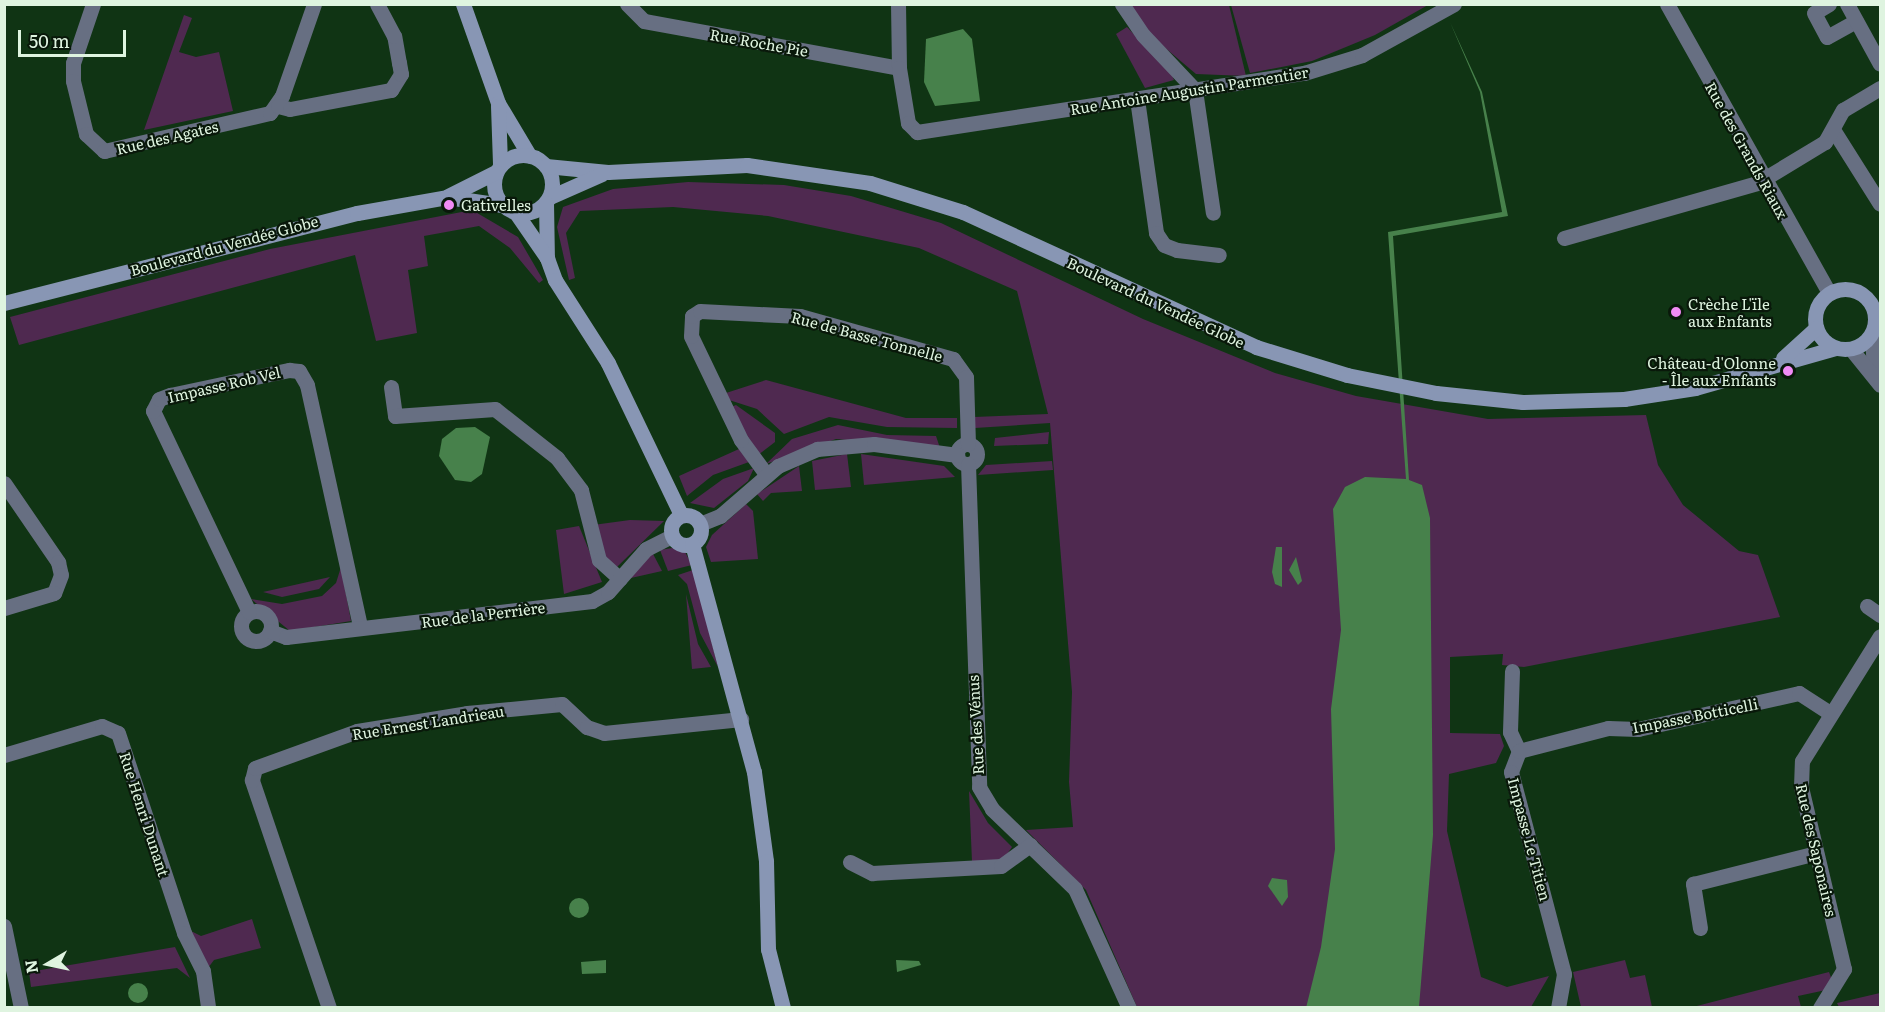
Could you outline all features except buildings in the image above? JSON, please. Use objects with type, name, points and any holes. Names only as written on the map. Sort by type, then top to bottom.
[{"type":"main road","points":[[463,4],[498,103],[529,155],[546,166],[547,258]]},
{"type":"main road","points":[[498,103],[498,168],[494,189],[501,205],[516,213],[547,258],[561,292],[598,346],[639,422],[681,515],[700,524],[700,536],[692,544]]},
{"type":"main road","points":[[498,168],[529,155]]},
{"type":"main road","name":"Boulevard du Vendée Globe","points":[[546,166],[608,172],[747,165],[892,188],[981,219],[1234,339],[1326,370],[1412,389],[1523,402],[1608,401],[1695,388],[1781,360],[1843,348]]},
{"type":"main road","name":"Boulevard du Vendée Globe","points":[[447,197],[498,168]]},
{"type":"main road","name":"Boulevard du Vendée Globe","points":[[548,200],[608,172]]},
{"type":"main road","name":"Boulevard du Vendée Globe","points":[[4,303],[307,223],[447,197],[501,205]]},
{"type":"main road","points":[[516,213],[548,200]]},
{"type":"main road","points":[[1854,290],[1874,299],[1876,325],[1843,348],[1816,328],[1818,305],[1829,293],[1854,290]]},
{"type":"main road","name":"Boulevard du Vendée Globe","points":[[1781,360],[1816,328]]},
{"type":"main road","points":[[681,515],[672,525],[672,536],[692,544]]},
{"type":"main road","points":[[692,544],[741,719],[764,835],[768,949],[783,1008]]},
{"type":"street","name":"Rue des Agates","points":[[93,4],[73,63],[93,146],[118,150],[278,106],[290,109],[391,90],[401,74],[394,36],[377,4]]},
{"type":"street","points":[[278,106],[314,4]]},
{"type":"street","name":"Rue Roche Pie","points":[[627,4],[644,21],[899,68]]},
{"type":"street","points":[[898,4],[899,68]]},
{"type":"street","points":[[1122,4],[1143,35],[1195,90],[1213,213]]},
{"type":"street","name":"Rue Antoine Augustin Parmentier","points":[[899,68],[911,129],[925,132],[1195,90],[1336,64],[1454,4]]},
{"type":"street","name":"Rue des Grands Riaux","points":[[1667,4],[1829,293]]},
{"type":"street","points":[[1829,4],[1814,13],[1827,37],[1857,21]]},
{"type":"street","points":[[1847,4],[1881,64]]},
{"type":"street","points":[[1564,238],[1764,179],[1834,131],[1843,110],[1881,88]]},
{"type":"street","points":[[1137,99],[1156,233],[1164,246],[1177,250],[1219,255]]},
{"type":"street","points":[[1834,131],[1881,204]]},
{"type":"street","name":"Rue de Basse Tonnelle","points":[[766,474],[741,440],[691,336],[692,316],[700,311],[800,316],[953,359],[966,377],[959,454]]},
{"type":"street","points":[[1876,325],[1874,370],[1881,385]]},
{"type":"street","points":[[1843,348],[1874,370]]},
{"type":"street","name":"Impasse Rob Vel","points":[[249,612],[153,411],[159,399],[170,395],[289,370],[299,371],[307,385],[360,627]]},
{"type":"street","points":[[391,387],[395,416],[495,409],[557,458],[581,490],[599,560],[620,579]]},
{"type":"street","points":[[700,524],[720,516],[766,474],[795,457],[855,443],[959,454]]},
{"type":"street","name":"Rue des Vénus","points":[[959,454],[977,775],[984,799],[1083,900],[1129,1008]]},
{"type":"street","points":[[4,483],[58,562],[61,575],[54,593],[4,608]]},
{"type":"street","name":"Rue de la Perrière","points":[[270,631],[286,637],[591,601],[620,579],[646,549],[672,536]]},
{"type":"street","points":[[1868,606],[1881,615]]},
{"type":"street","points":[[249,612],[266,615],[270,631],[263,639],[248,638],[241,625],[249,612]]},
{"type":"street","name":"Rue des Saponaires","points":[[1820,1008],[1844,969],[1816,853],[1801,772],[1807,747],[1881,636]]},
{"type":"street","name":"Impasse Le Titien","points":[[1512,671],[1510,732],[1519,751],[1512,778],[1566,981],[1558,1008]]},
{"type":"street","name":"Impasse Botticelli","points":[[1519,751],[1608,728],[1638,729],[1799,693],[1830,713]]},
{"type":"street","name":"Rue Ernest Landrieau","points":[[329,1008],[252,780],[258,766],[366,728],[547,705],[562,704],[587,728],[603,733],[741,719]]},
{"type":"street","name":"Rue Henri Dunant","points":[[4,755],[102,726],[118,733],[184,933],[203,971],[208,1008]]},
{"type":"street","points":[[849,862],[872,873],[1001,866],[1030,844]]},
{"type":"street","points":[[1700,928],[1693,884],[1816,853]]},
{"type":"street","points":[[4,926],[21,1008]]},
{"type":"shaded area","points":[[1231,4],[1428,5],[1375,35],[1312,61],[1250,73]]},
{"type":"shaded area","points":[[1127,5],[1229,5],[1246,76],[1196,74],[1157,41]]},
{"type":"shaded area","points":[[184,15],[192,18],[179,52],[196,57],[219,52],[233,111],[144,130]]},
{"type":"shaded area","points":[[1450,22],[1482,92],[1508,216],[1393,236],[1409,480],[1422,485],[1430,518],[1433,835],[1419,1007],[1306,1008],[1321,947],[1335,849],[1331,709],[1341,630],[1333,509],[1345,487],[1365,477],[1406,479],[1388,232],[1502,212],[1480,92]]},
{"type":"shaded area","points":[[1127,27],[1171,73],[1174,80],[1145,88],[1116,34]]},
{"type":"shaded area","points":[[963,29],[972,39],[980,101],[935,106],[924,82],[926,39]]},
{"type":"shaded area","points":[[688,182],[784,185],[851,196],[941,223],[1143,319],[1275,373],[1356,396],[1488,419],[1646,415],[1658,465],[1683,505],[1739,551],[1758,555],[1780,617],[1524,667],[1502,665],[1503,654],[1450,657],[1450,733],[1500,734],[1504,746],[1496,763],[1449,774],[1447,831],[1481,977],[1507,987],[1549,976],[1531,1007],[1137,1007],[1086,890],[1026,830],[1073,827],[1069,782],[1072,692],[1050,423],[975,428],[974,417],[1048,414],[1017,291],[919,248],[768,216],[673,207],[580,211],[566,233],[575,278],[569,280],[557,227],[563,207],[613,189]]},
{"type":"shaded area","points":[[472,210],[518,237],[543,280],[539,283],[510,248],[479,226],[424,236],[428,266],[408,270],[417,333],[376,341],[355,255],[19,345],[10,317],[270,249]]},
{"type":"shaded area","points":[[766,380],[906,418],[957,418],[957,428],[887,427],[829,417],[784,434],[757,409],[729,400],[726,393]]},
{"type":"shaded area","points":[[736,405],[775,433],[775,442],[758,455],[731,407]]},
{"type":"shaded area","points":[[838,425],[887,435],[936,436],[940,448],[836,439],[766,464],[792,439]]},
{"type":"shaded area","points":[[475,427],[490,437],[482,474],[471,482],[455,480],[439,456],[442,439],[456,428]]},
{"type":"shaded area","points":[[1049,432],[1048,444],[994,446],[995,438]]},
{"type":"shaded area","points":[[739,449],[749,462],[713,475],[687,496],[679,476]]},
{"type":"shaded area","points":[[847,454],[851,487],[815,490],[812,461]]},
{"type":"shaded area","points":[[861,454],[944,466],[955,477],[864,485]]},
{"type":"shaded area","points":[[1052,461],[1053,470],[978,475],[986,465]]},
{"type":"shaded area","points":[[799,466],[802,491],[771,493],[763,501],[757,494]]},
{"type":"shaded area","points":[[754,468],[748,481],[714,508],[690,503],[723,479]]},
{"type":"shaded area","points":[[746,504],[753,511],[758,559],[711,562],[706,547],[712,535]]},
{"type":"shaded area","points":[[630,520],[664,521],[617,567],[606,558],[593,525]]},
{"type":"shaded area","points":[[579,526],[602,582],[564,594],[556,530]]},
{"type":"shaded area","points":[[1276,547],[1282,547],[1282,587],[1275,584],[1272,572]]},
{"type":"shaded area","points":[[672,548],[685,552],[692,565],[668,571],[660,550]]},
{"type":"shaded area","points":[[652,552],[662,571],[631,578],[632,575]]},
{"type":"shaded area","points":[[1296,557],[1302,581],[1298,585],[1289,570]]},
{"type":"shaded area","points":[[341,567],[351,621],[290,631],[251,599],[282,604],[322,596],[336,583]]},
{"type":"shaded area","points":[[693,570],[718,667],[700,633],[687,584],[678,575]]},
{"type":"shaded area","points":[[330,577],[319,589],[282,597],[263,592]]},
{"type":"shaded area","points":[[686,594],[698,644],[711,667],[692,669]]},
{"type":"shaded area","points":[[969,791],[988,823],[1012,847],[1003,860],[972,862]]},
{"type":"shaded area","points":[[1272,878],[1287,880],[1288,897],[1282,906],[1268,886]]},
{"type":"shaded area","points":[[579,898],[586,901],[589,908],[586,915],[579,918],[572,915],[569,908],[572,901]]},
{"type":"shaded area","points":[[252,919],[261,948],[214,960],[208,968],[187,929],[201,936]]},
{"type":"shaded area","points":[[175,947],[190,978],[177,968],[31,987],[29,972]]},
{"type":"shaded area","points":[[606,960],[606,973],[582,974],[581,962]]},
{"type":"shaded area","points":[[896,960],[919,961],[921,965],[897,972]]},
{"type":"shaded area","points":[[1625,960],[1630,978],[1645,975],[1652,1007],[1581,1007],[1573,972]]},
{"type":"shaded area","points":[[1829,972],[1832,980],[1826,990],[1798,996],[1801,1007],[1689,1008]]},
{"type":"shaded area","points":[[138,983],[145,986],[148,993],[145,1000],[138,1003],[131,1000],[128,993],[131,986]]},
{"type":"shaded area","points":[[1880,993],[1880,1007],[1839,1007],[1837,1003]]},
{"type":"place","name":"Gativelles","points":[[449,205]]},
{"type":"place","name":"Crèche L'ïle aux Enfants","points":[[1676,312]]},
{"type":"place","name":"Château-d'Olonne - Île aux Enfants","points":[[1788,371]]}]
